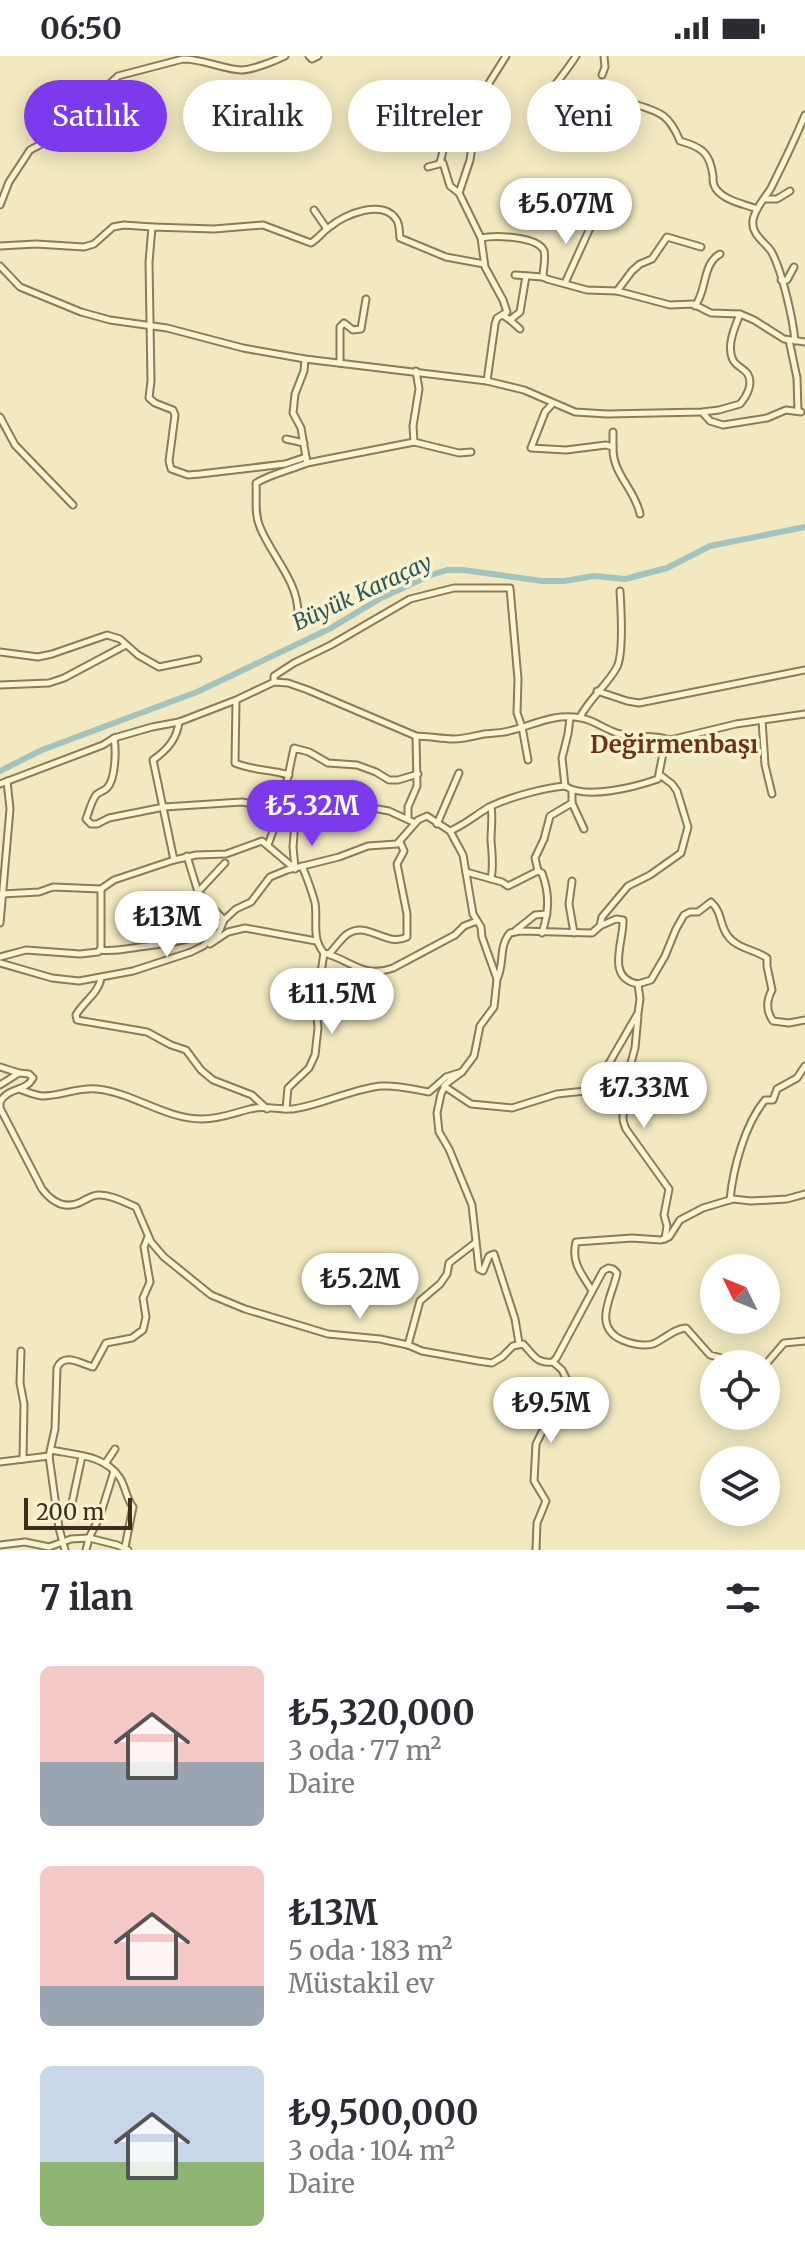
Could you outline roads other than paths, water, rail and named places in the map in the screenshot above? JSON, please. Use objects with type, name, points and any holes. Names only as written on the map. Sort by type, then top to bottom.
[{"type":"street","points":[[0,205],[9,182],[30,150],[49,140],[118,76],[183,59],[241,70],[285,56]]},
{"type":"street","points":[[309,56],[312,59],[318,56]]},
{"type":"street","points":[[459,193],[470,160],[479,99],[506,56]]},
{"type":"street","points":[[557,80],[576,56]]},
{"type":"street","points":[[602,75],[604,56]]},
{"type":"street","points":[[641,106],[659,111],[674,127],[680,141],[701,148],[710,160],[717,190],[735,202],[757,209]]},
{"type":"street","points":[[702,412],[710,421],[723,425],[767,418],[786,410],[800,411],[792,341],[793,322],[770,250],[758,238],[753,220],[805,115]]},
{"type":"street","points":[[440,163],[442,152]]},
{"type":"street","points":[[440,163],[443,163],[450,186],[459,193],[481,238],[484,264],[507,312],[497,318],[495,324],[487,381]]},
{"type":"street","points":[[428,167],[440,163]]},
{"type":"street","points":[[764,199],[777,199],[790,191]]},
{"type":"street","points":[[314,210],[327,229]]},
{"type":"street","points":[[0,246],[36,244],[84,247],[94,244],[113,227],[124,225],[214,229],[263,225],[311,243],[342,219],[360,211],[385,211],[397,219],[400,238],[446,257],[484,264]]},
{"type":"street","points":[[565,283],[595,217]]},
{"type":"street","points":[[152,227],[149,398],[173,410],[175,415],[170,445],[171,469],[188,475],[200,474],[285,464],[414,442],[459,453],[471,452]]},
{"type":"street","points":[[481,238],[493,235],[507,237],[534,242],[542,247],[543,277]]},
{"type":"street","points":[[617,291],[632,271],[652,259],[667,237],[701,247]]},
{"type":"street","points":[[695,306],[700,300],[710,263],[720,254]]},
{"type":"street","points":[[0,266],[20,287],[81,312],[110,320],[150,325],[243,348],[305,359],[487,381],[524,390],[575,412],[702,412],[740,404],[748,392],[750,379],[731,356],[731,343],[740,314]]},
{"type":"street","points":[[781,280],[787,280],[794,267]]},
{"type":"street","points":[[515,275],[543,277],[587,290],[617,291],[670,305],[689,303],[711,313],[740,314],[792,341],[805,342]]},
{"type":"street","points":[[510,320],[520,312],[526,276]]},
{"type":"street","points":[[340,363],[340,327],[344,323],[353,330],[361,329],[366,299]]},
{"type":"street","points":[[504,316],[520,329]]},
{"type":"street","points":[[305,359],[293,413],[301,428],[306,460]]},
{"type":"street","points":[[414,442],[413,426],[419,389],[416,371]]},
{"type":"street","points":[[553,403],[545,412],[531,448],[566,450],[606,445],[613,447]]},
{"type":"street","points":[[0,417],[15,445],[73,505]]},
{"type":"street","points":[[613,432],[614,461],[634,494],[640,514]]},
{"type":"street","points":[[286,439],[304,443]]},
{"type":"street","points":[[298,613],[298,602],[292,587],[258,523],[256,483],[306,460]]},
{"type":"street","points":[[274,682],[274,676],[294,663],[410,599],[454,588],[510,588],[518,679],[517,713],[528,760]]},
{"type":"street","points":[[580,717],[618,666],[622,623],[620,591]]},
{"type":"street","points":[[0,652],[38,657],[107,635],[120,639],[138,655],[159,667],[198,659]]},
{"type":"street","points":[[0,685],[49,683],[127,645]]},
{"type":"street","points":[[597,691],[639,703],[805,670]]},
{"type":"street","points":[[0,784],[114,738],[179,722],[274,682],[308,690],[416,736],[453,739],[507,731],[537,720],[580,717],[610,732],[670,740],[805,714]]},
{"type":"street","points":[[236,700],[235,763],[289,775]]},
{"type":"street","points":[[565,786],[562,758],[570,718]]},
{"type":"street","points":[[762,720],[765,765],[772,794]]},
{"type":"street","points":[[174,860],[153,760],[170,745],[178,732],[179,722]]},
{"type":"street","points":[[408,818],[408,807],[417,786],[416,736]]},
{"type":"street","points":[[114,738],[117,752],[110,783],[108,788],[96,795],[86,819],[88,822],[97,824],[109,818],[164,807],[242,802],[314,812],[367,807],[389,811],[415,823]]},
{"type":"street","points":[[450,831],[491,807],[545,788],[565,786],[572,791],[610,792],[658,779],[663,753],[670,740]]},
{"type":"street","points":[[268,845],[281,809],[294,748],[299,747],[328,763],[357,765],[389,780],[418,774]]},
{"type":"street","points":[[437,824],[459,773]]},
{"type":"street","points":[[600,926],[602,917],[628,886],[681,853],[688,827],[677,791],[660,775]]},
{"type":"street","points":[[0,923],[10,809],[7,781]]},
{"type":"street","points":[[572,791],[572,803],[584,829]]},
{"type":"street","points":[[542,933],[548,890],[535,858],[550,816],[572,803]]},
{"type":"street","points":[[491,807],[494,865],[491,879]]},
{"type":"street","points":[[295,869],[296,810]]},
{"type":"street","points":[[0,960],[26,950],[96,953],[191,938],[205,933],[236,909],[251,902],[270,877],[368,846],[400,842],[415,823],[427,816],[450,831],[463,855],[473,914],[497,979]]},
{"type":"street","points":[[2,894],[39,892],[56,887],[101,889],[114,880],[187,856],[226,854],[262,841],[295,869]]},
{"type":"street","points":[[286,1109],[288,1088],[309,1068],[315,1055],[318,1028],[316,1005],[326,954],[347,935],[358,930],[366,929],[394,940],[407,937],[407,914],[397,864],[404,851],[400,842]]},
{"type":"street","points":[[187,856],[198,892],[224,920]]},
{"type":"street","points":[[198,892],[225,863]]},
{"type":"street","points":[[302,866],[315,904],[316,941],[326,954],[365,971],[384,971],[477,921]]},
{"type":"street","points":[[466,872],[508,886],[538,871]]},
{"type":"street","points":[[572,881],[569,904],[574,933]]},
{"type":"street","points":[[100,950],[101,889]]},
{"type":"street","points":[[514,931],[592,933],[616,919],[623,920],[619,965],[624,979],[638,984],[651,980],[684,915],[698,912],[711,902],[719,911],[727,936],[767,958],[772,990],[767,1004],[773,1021],[789,1023],[805,1020]]},
{"type":"street","points":[[519,1343],[496,1256],[489,1256],[481,1271],[478,1266],[472,1205],[437,1126],[438,1104],[444,1086],[462,1072],[474,1056],[480,1026],[494,1007],[504,941],[535,915],[547,914]]},
{"type":"street","points":[[203,946],[219,932],[224,920]]},
{"type":"street","points":[[0,960],[52,978],[79,981],[133,971],[191,952],[228,932],[245,928],[316,941]]},
{"type":"street","points":[[101,978],[100,985],[78,1010],[77,1020],[147,1032],[186,1050],[213,1080],[252,1095],[267,1109]]},
{"type":"street","points":[[638,984],[637,1037],[628,1074],[636,1095],[621,1119],[669,1189],[664,1215],[667,1226],[664,1240]]},
{"type":"street","points":[[444,1086],[471,1104],[512,1108],[557,1094],[585,1091],[604,1072],[638,1013]]},
{"type":"street","points":[[730,1200],[736,1164],[749,1131],[748,1124],[765,1100],[773,1100],[777,1089],[797,1078],[805,1066]]},
{"type":"street","points":[[0,1067],[29,1074],[33,1080],[7,1093],[0,1102],[1,1112],[48,1197],[66,1206],[101,1195],[136,1207],[154,1247],[171,1264],[222,1301],[321,1333],[376,1338],[422,1351],[492,1363],[519,1343]]},
{"type":"street","points":[[18,1089],[46,1096],[82,1089],[101,1090],[196,1119],[235,1115],[252,1108],[294,1109],[384,1086],[410,1087],[429,1092],[446,1077],[462,1072]]},
{"type":"street","points":[[0,1085],[19,1073]]},
{"type":"street","points":[[592,1290],[578,1271],[574,1255],[576,1242],[632,1238],[664,1240],[686,1216],[703,1208],[730,1200],[787,1199],[805,1194]]},
{"type":"street","points":[[65,1550],[50,1453],[55,1429],[57,1368],[63,1359],[93,1367],[106,1343],[130,1339],[143,1330],[146,1317],[143,1298],[150,1282],[144,1247],[148,1237]]},
{"type":"street","points":[[408,1345],[420,1301],[440,1284],[447,1274],[449,1263],[475,1243]]},
{"type":"street","points":[[553,1362],[603,1271],[608,1268],[617,1273],[606,1314],[607,1325],[616,1337],[645,1346],[686,1328],[706,1350]]},
{"type":"street","points":[[778,1350],[784,1343],[805,1341]]},
{"type":"street","points":[[519,1343],[526,1346],[539,1361],[553,1362],[566,1378],[552,1419],[536,1444],[534,1477],[546,1501],[537,1523],[536,1550]]},
{"type":"street","points":[[21,1351],[23,1459]]},
{"type":"street","points":[[105,1464],[115,1449]]},
{"type":"street","points":[[0,1462],[50,1453],[95,1458],[114,1471],[133,1507],[126,1549],[89,1538],[62,1541],[49,1547],[25,1542],[0,1545]]},
{"type":"street","points":[[57,1512],[70,1512],[82,1456]]},
{"type":"street","points":[[86,1550],[114,1471]]},
{"type":"waterway","name":"Büyük Karaçay","points":[[0,771],[42,750],[197,692],[331,628],[381,598],[447,570],[542,581],[594,576],[625,579],[667,568],[710,546],[805,527]]},
{"type":"district","name":"Değirmenbaşı","points":[[674,744]]}]
